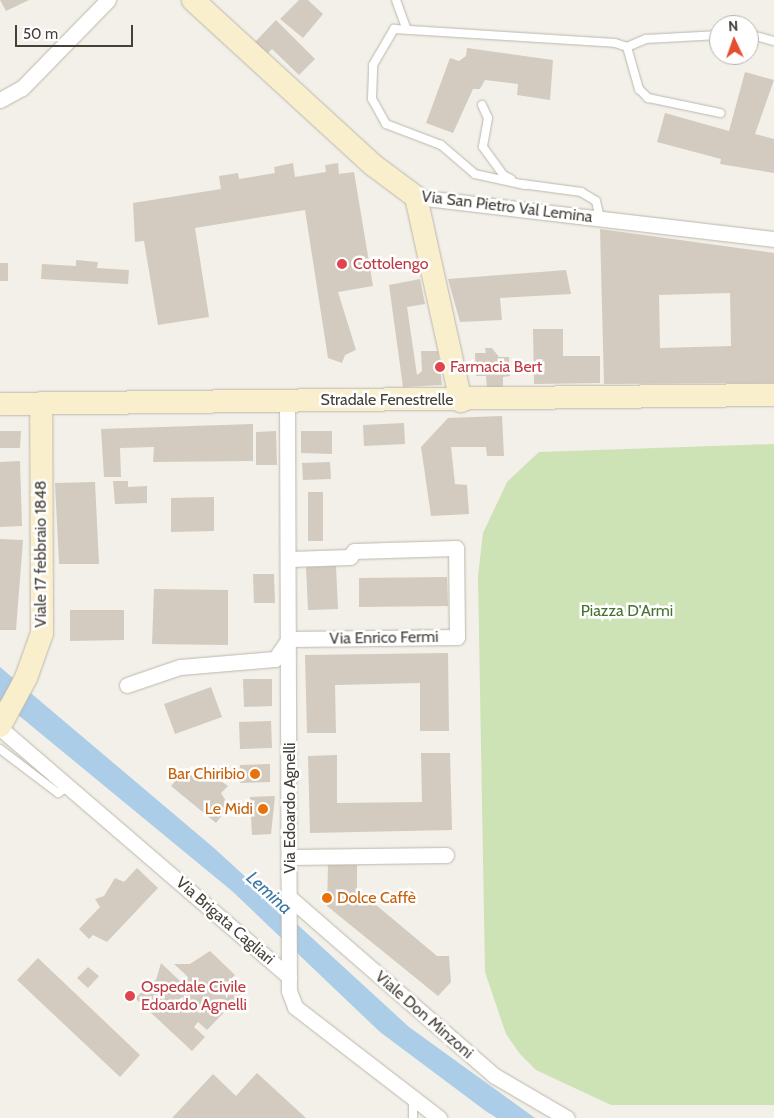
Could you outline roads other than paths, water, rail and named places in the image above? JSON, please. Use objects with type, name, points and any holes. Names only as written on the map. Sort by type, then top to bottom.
[{"type":"street","points":[[0,100],[22,88],[108,0]]},
{"type":"street","name":"Via San Pietro Val Lemina","points":[[193,0],[373,165],[416,197],[774,239]]},
{"type":"street","points":[[416,197],[461,401]]},
{"type":"street","name":"Stradale Fenestrelle","points":[[0,404],[287,399],[461,401],[774,395]]},
{"type":"street","name":"Via Edoardo Agnelli","points":[[287,399],[291,857],[289,977]]},
{"type":"street","name":"Viale 17 febbraio 1848","points":[[2,723],[26,678],[44,618],[41,403]]},
{"type":"street","name":"Via Enrico Fermi","points":[[289,559],[350,557],[354,550],[456,548],[457,637],[289,639]]},
{"type":"street","points":[[127,685],[180,667],[234,664],[275,659],[289,639]]},
{"type":"street","name":"Via Brigata Cagliari","points":[[2,723],[69,786],[289,977],[295,1008],[439,1118]]},
{"type":"street","points":[[291,857],[446,855]]},
{"type":"street","name":"Viale Don Minzoni","points":[[290,898],[495,1076],[567,1118]]},
{"type":"lane","points":[[396,0],[406,27]]},
{"type":"lane","points":[[600,218],[596,201],[581,192],[525,185],[475,174],[440,145],[386,124],[372,99],[373,66],[394,29],[406,27],[518,39],[598,41],[627,47],[646,39],[709,36]]},
{"type":"lane","points":[[759,37],[774,41]]},
{"type":"lane","points":[[627,47],[639,89],[648,98],[720,113]]},
{"type":"lane","points":[[482,105],[488,118],[482,148],[503,175],[525,185]]},
{"type":"lane","points":[[0,749],[58,792],[69,786]]},
{"type":"lane","points":[[413,1098],[413,1118]]},
{"type":"water","points":[[0,667],[214,848],[409,1027],[535,1118],[497,1118],[380,1032],[232,891],[0,700]]},
{"type":"place","name":"Cottolengo","points":[[342,264]]},
{"type":"place","name":"Farmacia Bert","points":[[440,367]]},
{"type":"place","name":"Bar Chiribio","points":[[255,774]]},
{"type":"place","name":"Le Midi","points":[[263,809]]},
{"type":"place","name":"Dolce Caffè","points":[[327,898]]},
{"type":"place","name":"Ospedale Civile Edoardo Agnelli","points":[[130,996]]},
{"type":"park label","name":"Piazza D'Armi","points":[[627,611]]},
{"type":"water label","name":"Lemina","points":[[269,893]]}]
